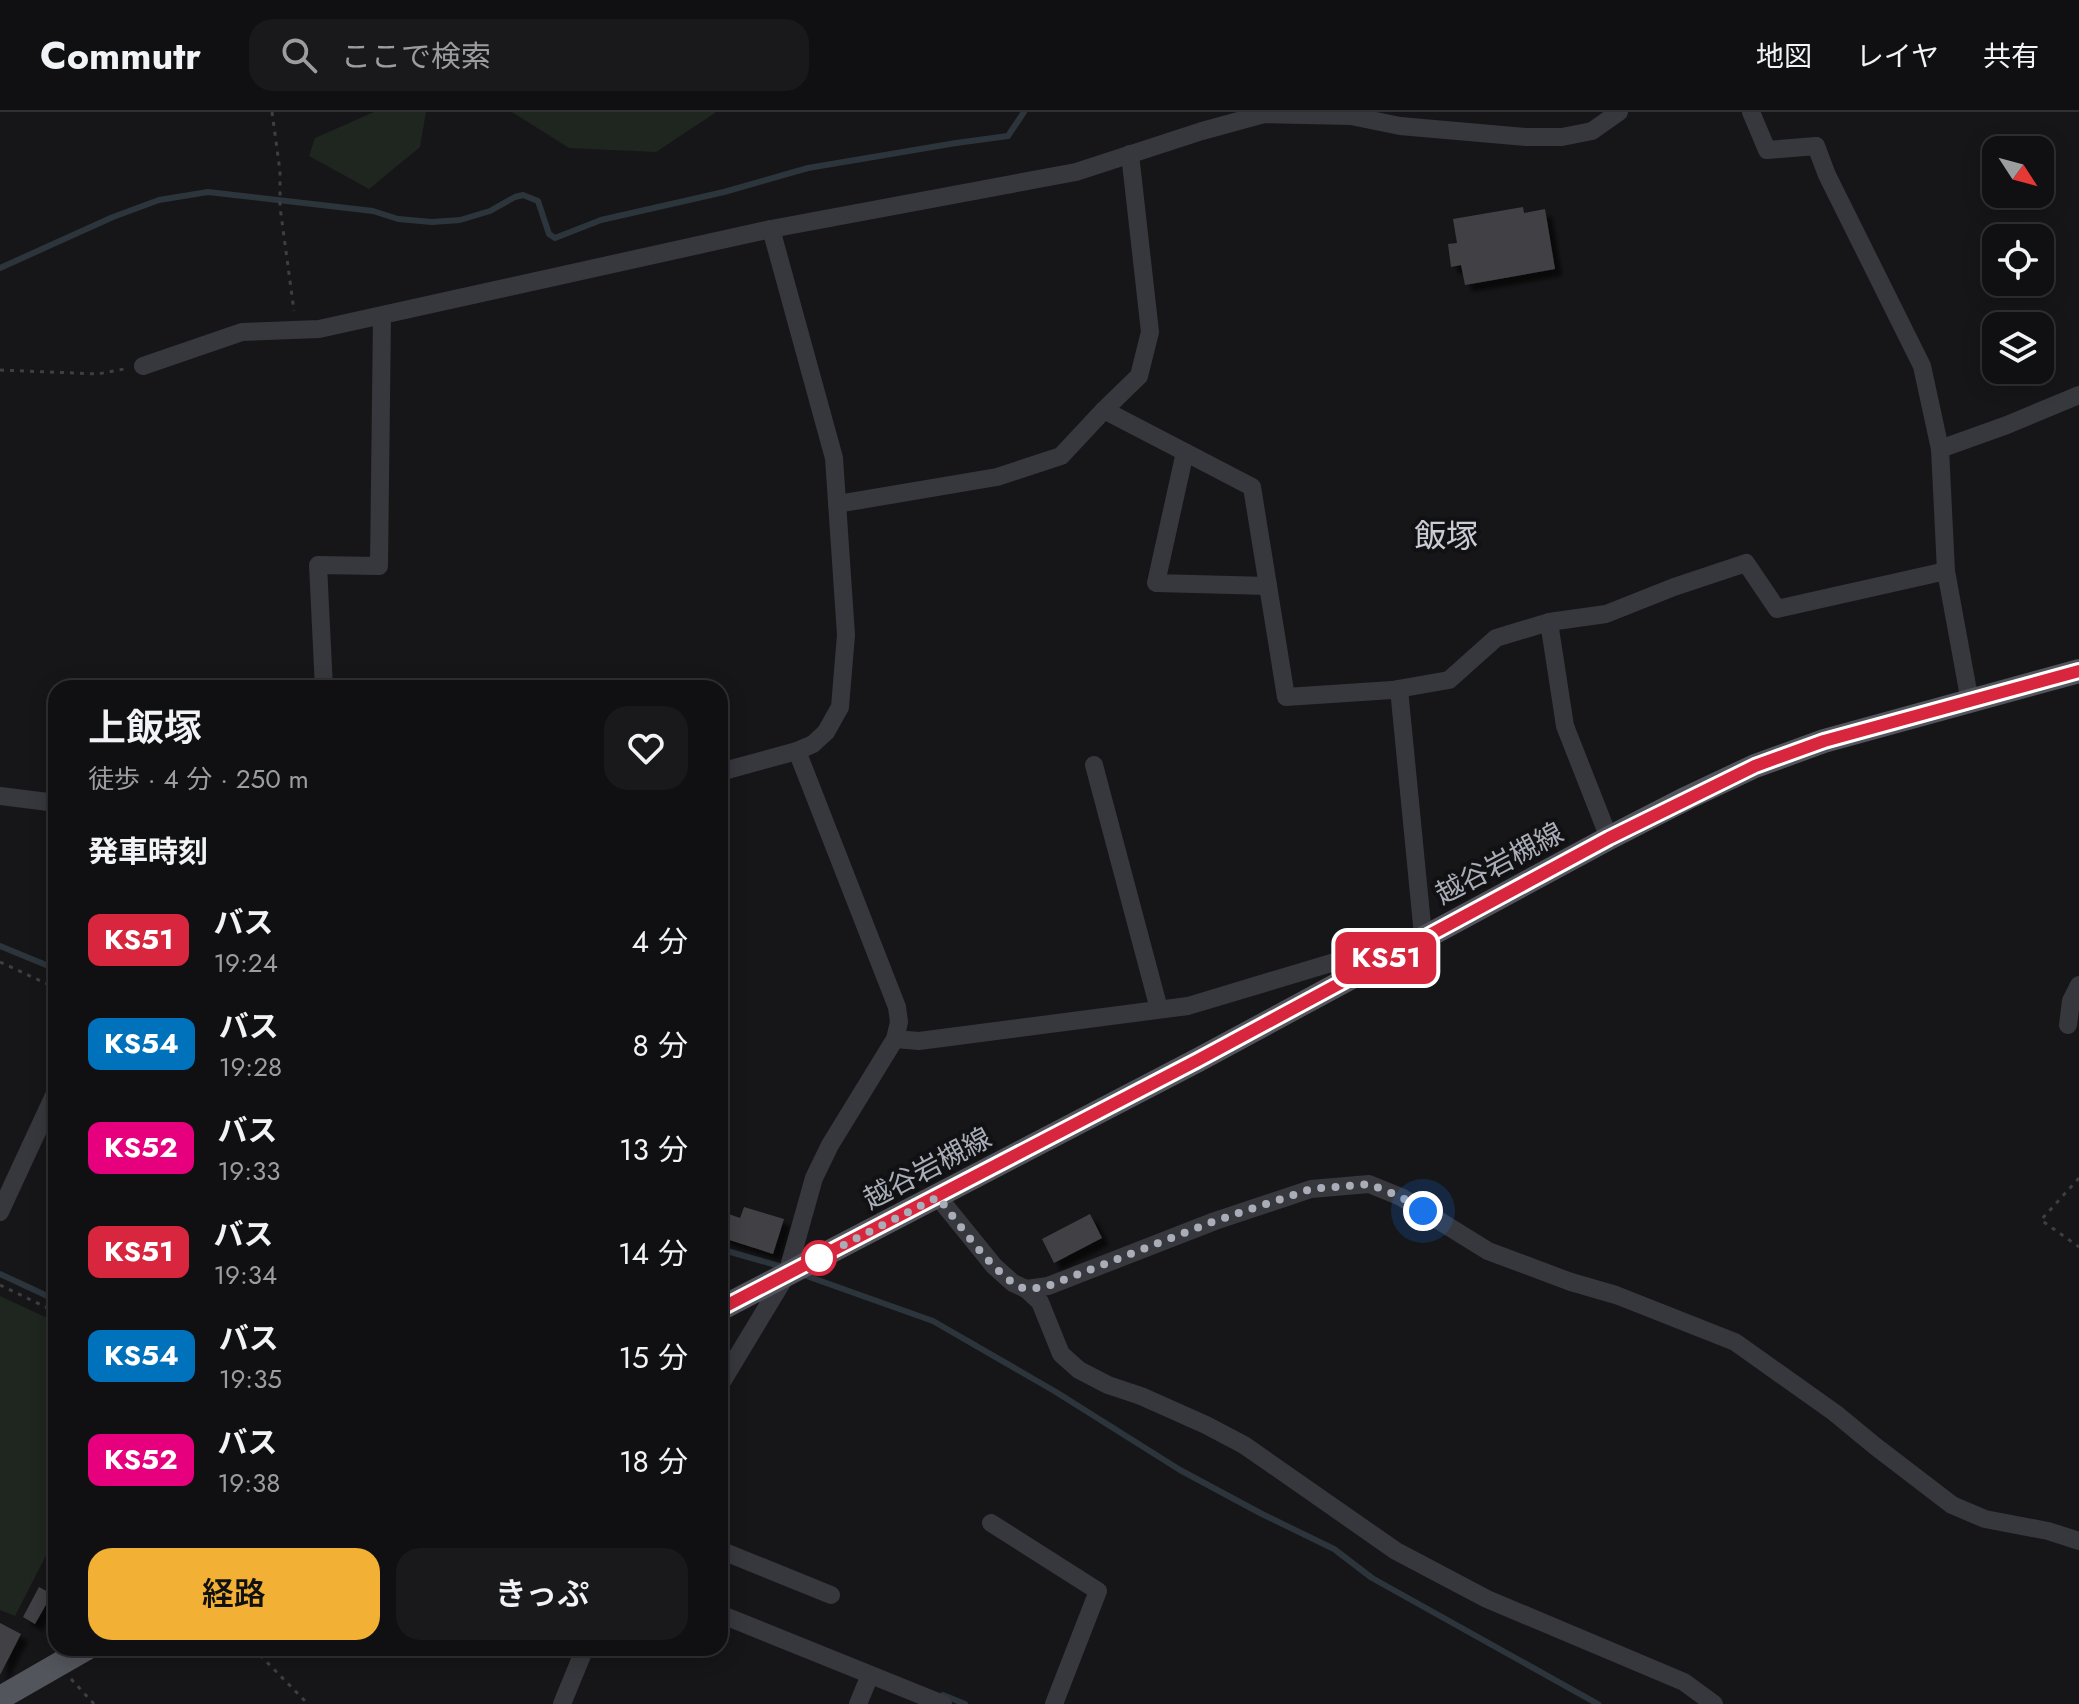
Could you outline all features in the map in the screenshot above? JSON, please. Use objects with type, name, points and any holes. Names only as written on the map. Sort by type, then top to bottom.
[{"type":"main road","name":"越谷岩槻線","points":[[728,1305],[1198,1060],[1428,933],[1609,838],[1755,766],[1824,741],[2079,671]]},
{"type":"main road","points":[[0,1698],[73,1656]]},
{"type":"street","points":[[143,366],[242,332],[319,329],[771,229],[1076,172],[1264,114],[1399,119],[1526,137],[1562,137],[1592,131],[1619,112]]},
{"type":"street","points":[[1751,112],[1767,150],[1816,146],[1827,175],[1922,366],[1940,449],[1946,571],[1970,702]]},
{"type":"street","points":[[837,504],[997,477],[1061,456],[1139,376],[1150,332],[1130,154]]},
{"type":"street","points":[[728,770],[797,751],[813,744],[826,732],[840,707],[846,635],[834,458],[771,229]]},
{"type":"street","points":[[324,680],[318,565],[379,566],[382,316]]},
{"type":"street","points":[[1940,449],[2079,395]]},
{"type":"street","points":[[1104,410],[1252,487],[1286,697],[1399,689],[1449,680],[1496,638],[1549,622],[1606,614],[1746,563],[1777,609],[1946,571]]},
{"type":"street","points":[[1185,452],[1156,583],[1268,586]]},
{"type":"street","points":[[1549,622],[1565,726],[1609,838]]},
{"type":"street","points":[[895,1039],[919,1041],[1188,1006],[1428,933],[1399,689]]},
{"type":"street","points":[[728,1372],[787,1274],[814,1178],[830,1145],[895,1039],[899,1022],[897,1007],[797,751]]},
{"type":"street","points":[[1094,765],[1159,1009]]},
{"type":"street","points":[[0,796],[48,802]]},
{"type":"street","points":[[2068,1025],[2071,1001],[2079,985]]},
{"type":"street","points":[[0,1212],[48,1108]]},
{"type":"street","points":[[1026,1289],[1048,1286],[1215,1221],[1311,1189],[1369,1184],[1401,1197],[1488,1251],[1616,1295],[1735,1342],[1835,1413],[1952,1505],[1985,1519],[2048,1531],[2079,1541]]},
{"type":"street","points":[[938,1197],[994,1266],[1040,1302],[1061,1354],[1079,1370],[1206,1425],[1244,1445],[1396,1551],[1487,1599],[1684,1682],[1714,1704]]},
{"type":"street","points":[[991,1523],[1098,1591],[1054,1704]]},
{"type":"street","points":[[728,1553],[831,1595]]},
{"type":"street","points":[[728,1617],[943,1704]]},
{"type":"street","points":[[562,1704],[582,1656]]},
{"type":"street","points":[[858,1704],[870,1675]]},
{"type":"path","points":[[272,112],[280,171],[280,207],[297,330]]},
{"type":"path","points":[[0,370],[98,374],[143,366]]},
{"type":"path","points":[[0,962],[48,984]]},
{"type":"path","points":[[2079,1178],[2041,1220],[2079,1247]]},
{"type":"path","points":[[0,1285],[48,1308]]},
{"type":"path","points":[[261,1656],[308,1704]]},
{"type":"path","points":[[58,1665],[94,1704]]},
{"type":"shaded area","points":[[374,112],[426,112],[420,147],[369,189],[309,156],[315,138]]},
{"type":"shaded area","points":[[512,112],[715,113],[656,152],[569,148]]},
{"type":"shaded area","points":[[0,1296],[48,1318],[48,1552],[15,1616],[0,1610]]},
{"type":"building","points":[[1523,207],[1524,213],[1545,209],[1555,269],[1465,285],[1461,265],[1451,267],[1448,244],[1457,243],[1453,219]]},
{"type":"building","points":[[744,1207],[784,1219],[773,1254],[728,1240],[728,1214],[740,1218]]},
{"type":"building","points":[[1090,1214],[1102,1238],[1054,1263],[1042,1239]]},
{"type":"building","points":[[39,1587],[48,1592],[48,1601],[35,1624],[23,1617]]},
{"type":"building","points":[[0,1623],[21,1634],[0,1675]]},
{"type":"waterway","points":[[0,268],[113,217],[159,200],[208,192],[373,211],[398,219],[432,222],[460,220],[490,211],[523,195],[538,201],[549,234],[555,238],[601,220],[724,192],[808,168],[1008,136],[1024,112]]},
{"type":"waterway","points":[[0,946],[48,966]]},
{"type":"waterway","points":[[728,1251],[783,1267]]},
{"type":"waterway","points":[[0,1274],[48,1296]]},
{"type":"waterway","points":[[801,1274],[933,1321],[1056,1392],[1180,1470],[1334,1549],[1372,1578],[1598,1704]]},
{"type":"waterway","points":[[943,1695],[965,1704]]},
{"type":"bus line","name":"KS51","points":[[728,1305],[1198,1060],[1609,838],[1755,766],[1824,741],[2079,671]]},
{"type":"district","name":"飯塚","points":[[1446,536]]},
{"type":"route","points":[[819,1258],[812,1261],[938,1197],[994,1266],[1013,1283],[1026,1289],[1048,1286],[1215,1221],[1311,1189],[1369,1184],[1401,1197],[1423,1211]]}]
